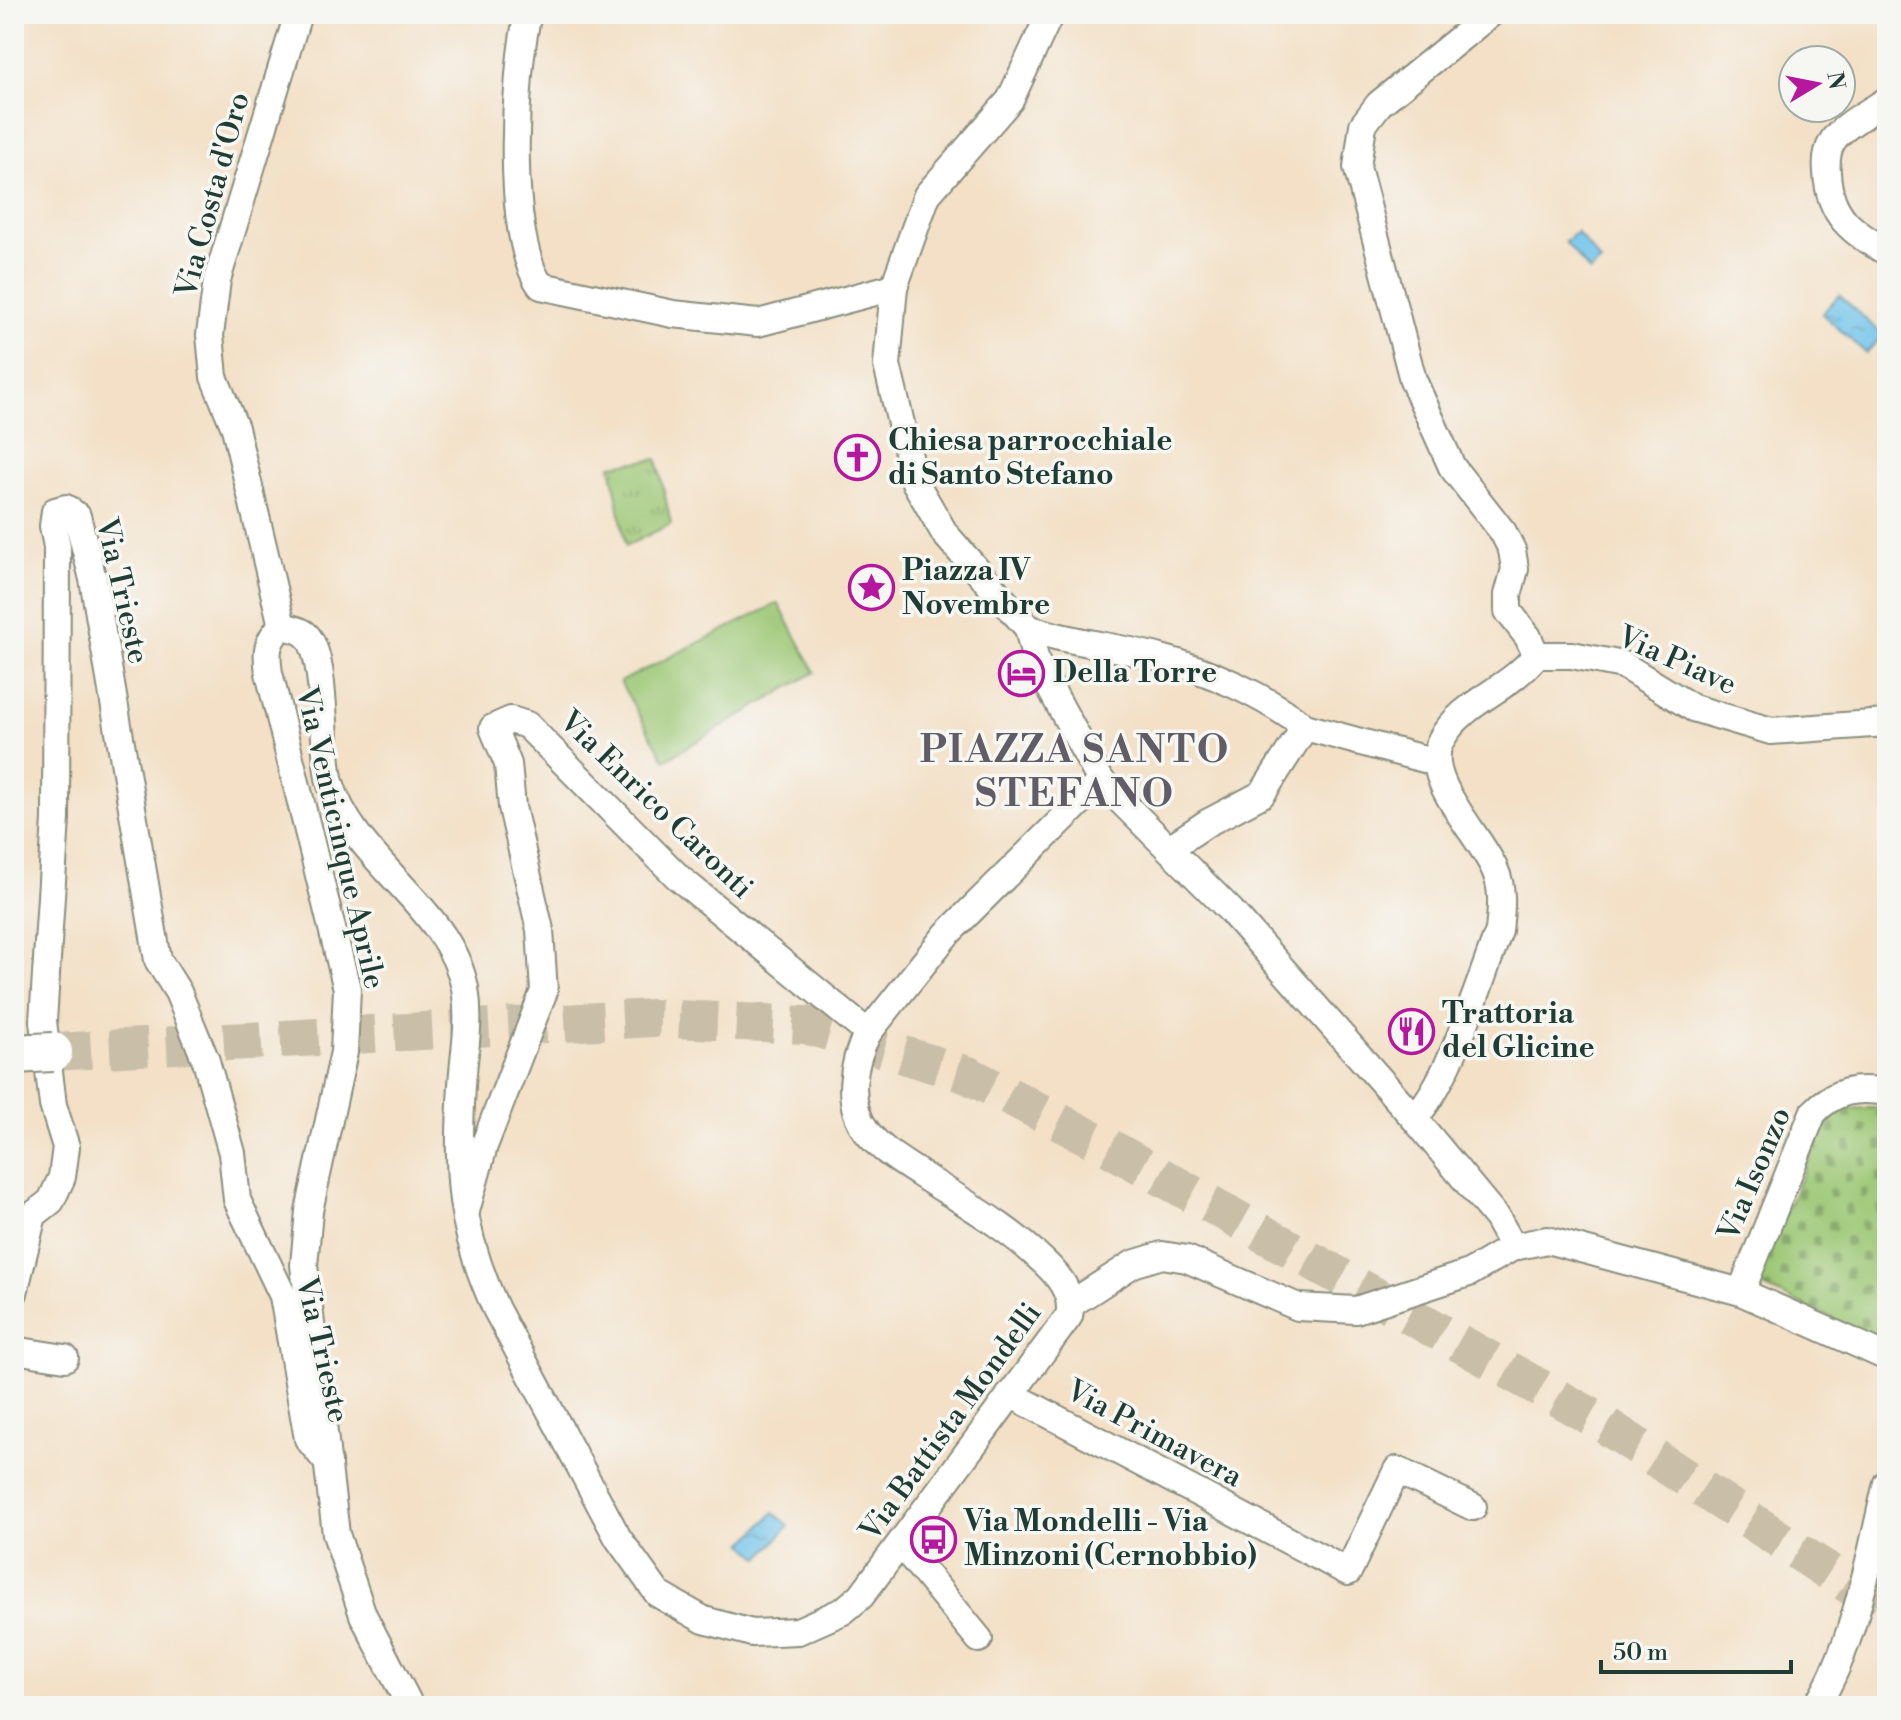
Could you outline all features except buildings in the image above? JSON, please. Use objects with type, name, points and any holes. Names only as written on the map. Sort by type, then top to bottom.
[{"type":"highway","points":[[14,1054],[53,1052]]},
{"type":"street","name":"Via Costa d'Oro","points":[[282,626],[243,456],[214,377],[210,335],[217,280],[298,14]]},
{"type":"street","points":[[528,14],[517,75],[518,189],[530,267],[541,286],[673,314],[758,323],[894,287]]},
{"type":"street","points":[[1050,14],[1010,100],[927,195],[894,287],[887,365],[915,482],[945,534],[1028,628],[1036,662],[1101,781],[1171,847],[1414,1118],[1497,1218],[1513,1247]]},
{"type":"street","points":[[1414,1118],[1425,1106],[1453,1048],[1499,931],[1501,910],[1501,890],[1496,871],[1443,787],[1435,762],[1439,743],[1466,708],[1509,684],[1536,655],[1528,637],[1508,611],[1508,595],[1515,569],[1512,550],[1503,532],[1452,467],[1413,380],[1357,167],[1363,125],[1379,104],[1491,14]]},
{"type":"street","points":[[1887,100],[1833,140],[1826,159],[1827,182],[1838,217],[1855,233],[1887,252]]},
{"type":"street","name":"Via Trieste","points":[[14,1293],[33,1215],[51,1201],[62,1177],[66,1147],[53,1105],[43,1021],[56,819],[57,547],[53,526],[55,511],[66,508],[77,516],[93,579],[158,960],[178,992],[206,1061],[232,1153],[237,1200],[283,1296],[308,1439],[328,1463]]},
{"type":"street","name":"Via Venticinque Aprile","points":[[410,1706],[363,1615],[336,1534],[304,1265],[309,1211],[344,1052],[347,989],[269,673],[266,652],[270,638],[282,626],[305,634],[313,645],[321,682],[331,783],[356,832],[453,951],[465,987],[470,1033],[462,1080],[458,1180],[464,1219]]},
{"type":"street","points":[[1028,628],[1076,642],[1160,658],[1207,673],[1288,714],[1305,727],[1435,762]]},
{"type":"street","name":"Via Piave","points":[[1536,655],[1572,655],[1623,665],[1693,708],[1771,731],[1887,723]]},
{"type":"street","name":"Via Enrico Caronti","points":[[464,1219],[484,1146],[544,991],[540,930],[512,807],[508,764],[493,728],[511,720],[527,725],[678,877],[868,1033]]},
{"type":"street","points":[[1171,847],[1207,823],[1262,794],[1305,727]]},
{"type":"street","name":"Via Battista Mondelli","points":[[464,1219],[478,1271],[496,1309],[618,1538],[658,1594],[704,1620],[752,1633],[798,1631],[843,1611],[861,1596],[901,1544],[1069,1316],[1071,1304],[1055,1272],[1022,1240],[905,1164],[867,1131],[858,1115],[853,1081],[860,1048],[868,1033],[946,935],[1101,781]]},
{"type":"street","name":"Via Isonzo","points":[[1741,1292],[1813,1113],[1829,1095],[1862,1088],[1887,1092]]},
{"type":"street","points":[[1071,1304],[1133,1264],[1162,1255],[1187,1259],[1298,1307],[1356,1310],[1469,1273],[1513,1247],[1547,1240],[1741,1292],[1887,1357]]},
{"type":"street","points":[[14,1350],[65,1358]]},
{"type":"street","name":"Via Primavera","points":[[1010,1394],[1348,1572],[1397,1470],[1473,1507]]},
{"type":"street","points":[[1816,1706],[1832,1682],[1867,1568],[1887,1483]]},
{"type":"street","points":[[901,1544],[979,1639]]},
{"type":"green space","points":[[657,459],[671,524],[626,546],[611,465]]},
{"type":"green space","points":[[778,603],[815,672],[665,760],[620,682]]},
{"type":"green space","points":[[1838,1109],[1887,1110],[1887,1344],[1755,1283],[1819,1136]]},
{"type":"water","points":[[1577,232],[1601,262],[1590,272],[1565,242]]},
{"type":"water","points":[[1839,295],[1883,335],[1866,353],[1822,314]]},
{"type":"water","points":[[774,1512],[789,1526],[760,1558],[744,1544]]},
{"type":"tunnel","points":[[53,1052],[653,1018],[806,1025],[968,1075],[1108,1147],[1599,1421],[1887,1610]]},
{"type":"place","name":"Chiesa parrocchiale di Santo Stefano","points":[[857,458]]},
{"type":"place","name":"Piazza IV Novembre","points":[[871,588]]},
{"type":"place","name":"Della Torre","points":[[1022,673]]},
{"type":"place","name":"Trattoria del Glicine","points":[[1411,1031]]},
{"type":"place","name":"Via Mondelli - Via Minzoni (Cernobbio)","points":[[933,1539]]},
{"type":"district","name":"PIAZZA SANTO STEFANO","points":[[1075,772]]}]
